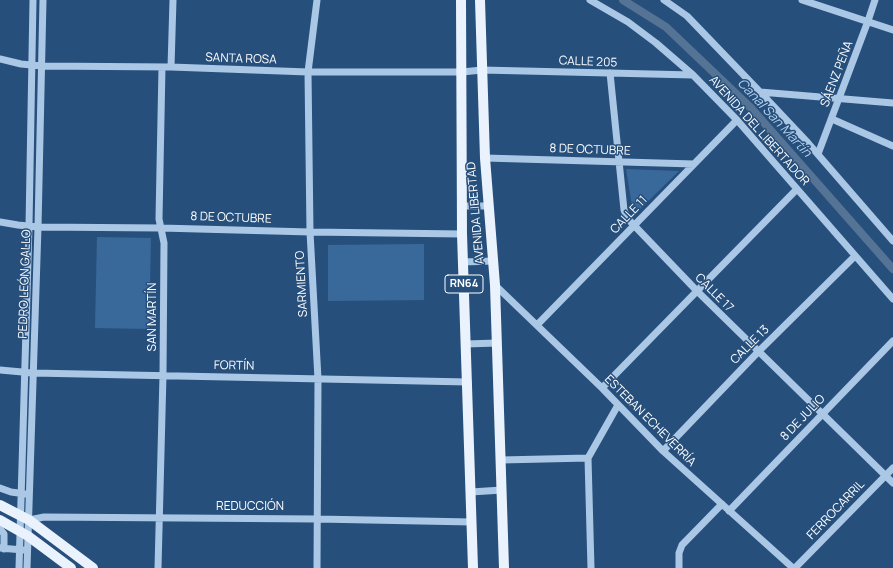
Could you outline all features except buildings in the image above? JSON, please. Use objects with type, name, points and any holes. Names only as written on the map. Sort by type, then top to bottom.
[{"type":"main road","name":"AVENIDA LIBERTAD","points":[[461,0],[462,234],[473,568]]},
{"type":"main road","name":"AVENIDA LIBERTAD","points":[[480,0],[485,158],[495,285],[504,568]]},
{"type":"main road","points":[[0,505],[25,518],[93,568]]},
{"type":"main road","points":[[0,520],[24,533],[72,568]]},
{"type":"street","name":"PEDRO LEÓN GALLO","points":[[25,518],[21,494],[29,226],[33,0]]},
{"type":"street","name":"PEDRO LEÓN GALLO","points":[[19,568],[20,550],[30,494],[43,0]]},
{"type":"street","points":[[171,67],[173,0]]},
{"type":"street","name":"SARMIENTO","points":[[317,0],[308,72],[310,232],[318,379],[317,568]]},
{"type":"street","name":"AVENIDA DEL LIBERTADOR","points":[[590,0],[628,22],[656,43],[693,75],[737,120],[893,299]]},
{"type":"street","points":[[664,0],[674,3],[760,92],[818,154],[893,241]]},
{"type":"street","points":[[802,0],[893,30]]},
{"type":"street","name":"SÁENZ PEÑA","points":[[818,154],[875,0]]},
{"type":"street","name":"SANTA ROSA","points":[[0,59],[42,66],[171,67],[308,72],[462,72],[482,70]]},
{"type":"street","name":"SAN MARTÍN","points":[[158,568],[163,375],[164,243],[159,219],[162,67]]},
{"type":"street","name":"CALLE 205","points":[[482,70],[693,75]]},
{"type":"street","name":"CALLE 17","points":[[610,73],[624,210],[628,219],[758,352],[893,483]]},
{"type":"street","points":[[760,92],[893,103]]},
{"type":"street","points":[[832,119],[893,146]]},
{"type":"street","name":"CALLE 11","points":[[537,325],[737,120]]},
{"type":"street","name":"8 DE OCTUBRE","points":[[485,158],[694,164]]},
{"type":"street","points":[[602,388],[797,189]]},
{"type":"street","points":[[462,206],[489,206]]},
{"type":"street","name":"8 DE OCTUBRE","points":[[0,222],[38,227],[462,234]]},
{"type":"street","name":"CALLE 13","points":[[663,451],[758,352],[855,256]]},
{"type":"street","points":[[463,262],[493,261]]},
{"type":"street","name":"ESTEBAN ECHEVERRÍA","points":[[495,285],[602,388],[663,451],[794,568]]},
{"type":"street","name":"8 DE JULIO","points":[[729,511],[893,341]]},
{"type":"street","points":[[466,344],[497,343]]},
{"type":"street","name":"FORTÍN","points":[[0,370],[33,373],[468,382]]},
{"type":"street","points":[[591,568],[588,458],[618,405]]},
{"type":"street","points":[[501,460],[588,458]]},
{"type":"street","name":"FERROCARRIL","points":[[794,568],[893,468]]},
{"type":"street","points":[[0,488],[11,492],[30,494]]},
{"type":"street","points":[[471,492],[502,490]]},
{"type":"street","points":[[679,568],[679,553],[682,545],[722,504]]},
{"type":"street","name":"REDUCCIÓN","points":[[25,518],[317,518],[472,522]]},
{"type":"street","points":[[0,529],[4,534],[2,548],[28,550]]},
{"type":"street","name":"PEDRO LEÓN GALLO","points":[[24,533],[28,550],[27,568]]},
{"type":"shaded area","points":[[626,169],[679,171],[638,211],[632,206]]},
{"type":"shaded area","points":[[97,237],[151,238],[149,329],[95,328]]},
{"type":"shaded area","points":[[424,244],[424,300],[328,301],[328,245]]},
{"type":"waterway","name":"Canal San Martín","points":[[623,0],[666,27],[751,108],[893,269]]}]
